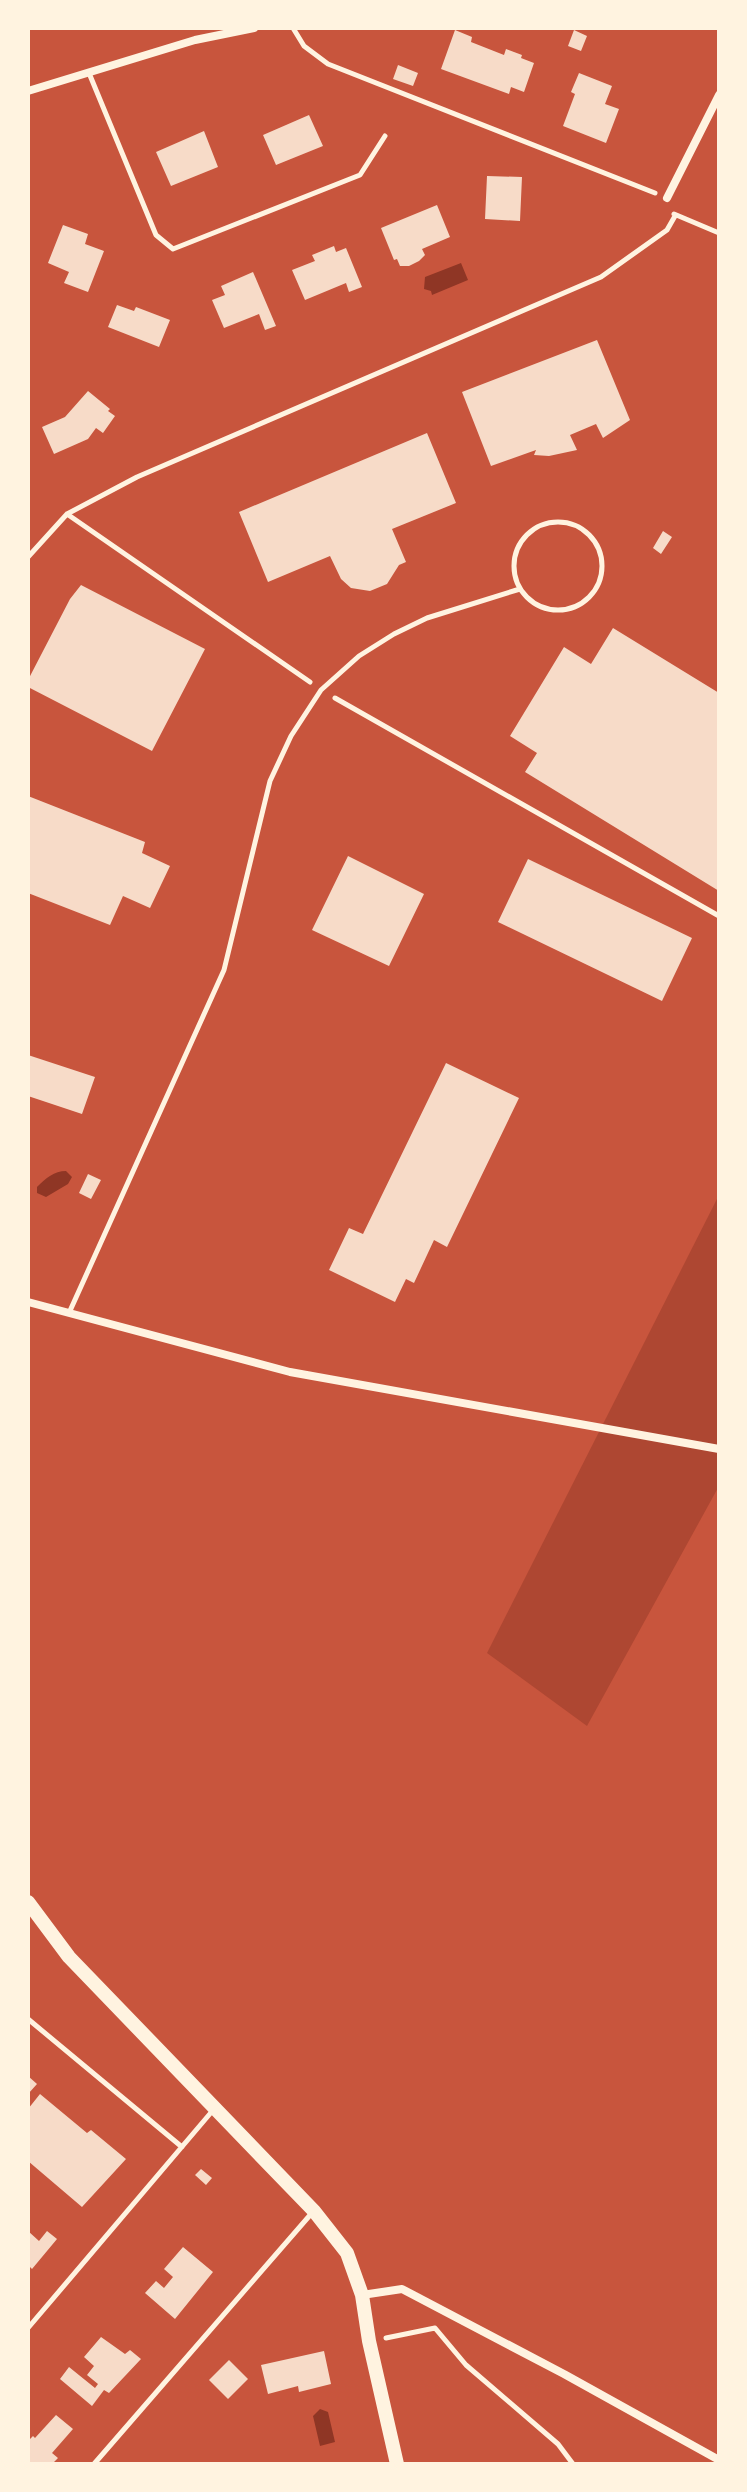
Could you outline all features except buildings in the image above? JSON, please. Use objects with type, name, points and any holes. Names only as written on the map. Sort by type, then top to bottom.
[{"type":"street","points":[[28,91],[195,40],[254,28]]},
{"type":"street","points":[[667,198],[719,95]]},
{"type":"street","points":[[28,1302],[290,1372],[719,1449]]},
{"type":"street","points":[[28,1902],[69,1957],[314,2211],[347,2253],[362,2295],[369,2341],[397,2464]]},
{"type":"street","points":[[362,2295],[402,2289],[719,2460]]},
{"type":"lane","points":[[89,73],[156,235],[173,249],[360,175],[385,136]]},
{"type":"lane","points":[[556,522],[571,524],[585,531],[595,542],[601,556],[602,570],[591,595],[580,603],[568,608],[541,606],[520,589],[514,560],[519,545],[529,533],[542,525],[556,522]]},
{"type":"lane","points":[[69,1313],[224,970],[270,781],[291,736],[321,690],[359,656],[427,618],[520,589]]},
{"type":"lane","points":[[28,2019],[182,2147]]},
{"type":"lane","points":[[28,2328],[215,2108]]},
{"type":"lane","points":[[94,2464],[314,2211]]},
{"type":"path","points":[[293,28],[304,46],[328,64],[667,198]]},
{"type":"path","points":[[28,557],[67,514],[151,471],[601,277],[667,230],[675,216],[719,233]]},
{"type":"path","points":[[67,514],[321,690],[719,916]]},
{"type":"path","points":[[369,2341],[435,2328],[466,2365],[558,2444],[573,2464]]},
{"type":"shaded area","points":[[461,263],[468,280],[432,295],[431,291],[424,289],[425,277]]},
{"type":"shaded area","points":[[66,1171],[72,1177],[68,1184],[46,1197],[37,1193],[37,1187],[47,1178]]},
{"type":"shaded area","points":[[719,1195],[719,1486],[587,1726],[487,1653]]},
{"type":"shaded area","points":[[320,2409],[328,2412],[335,2442],[320,2446],[313,2416]]}]
